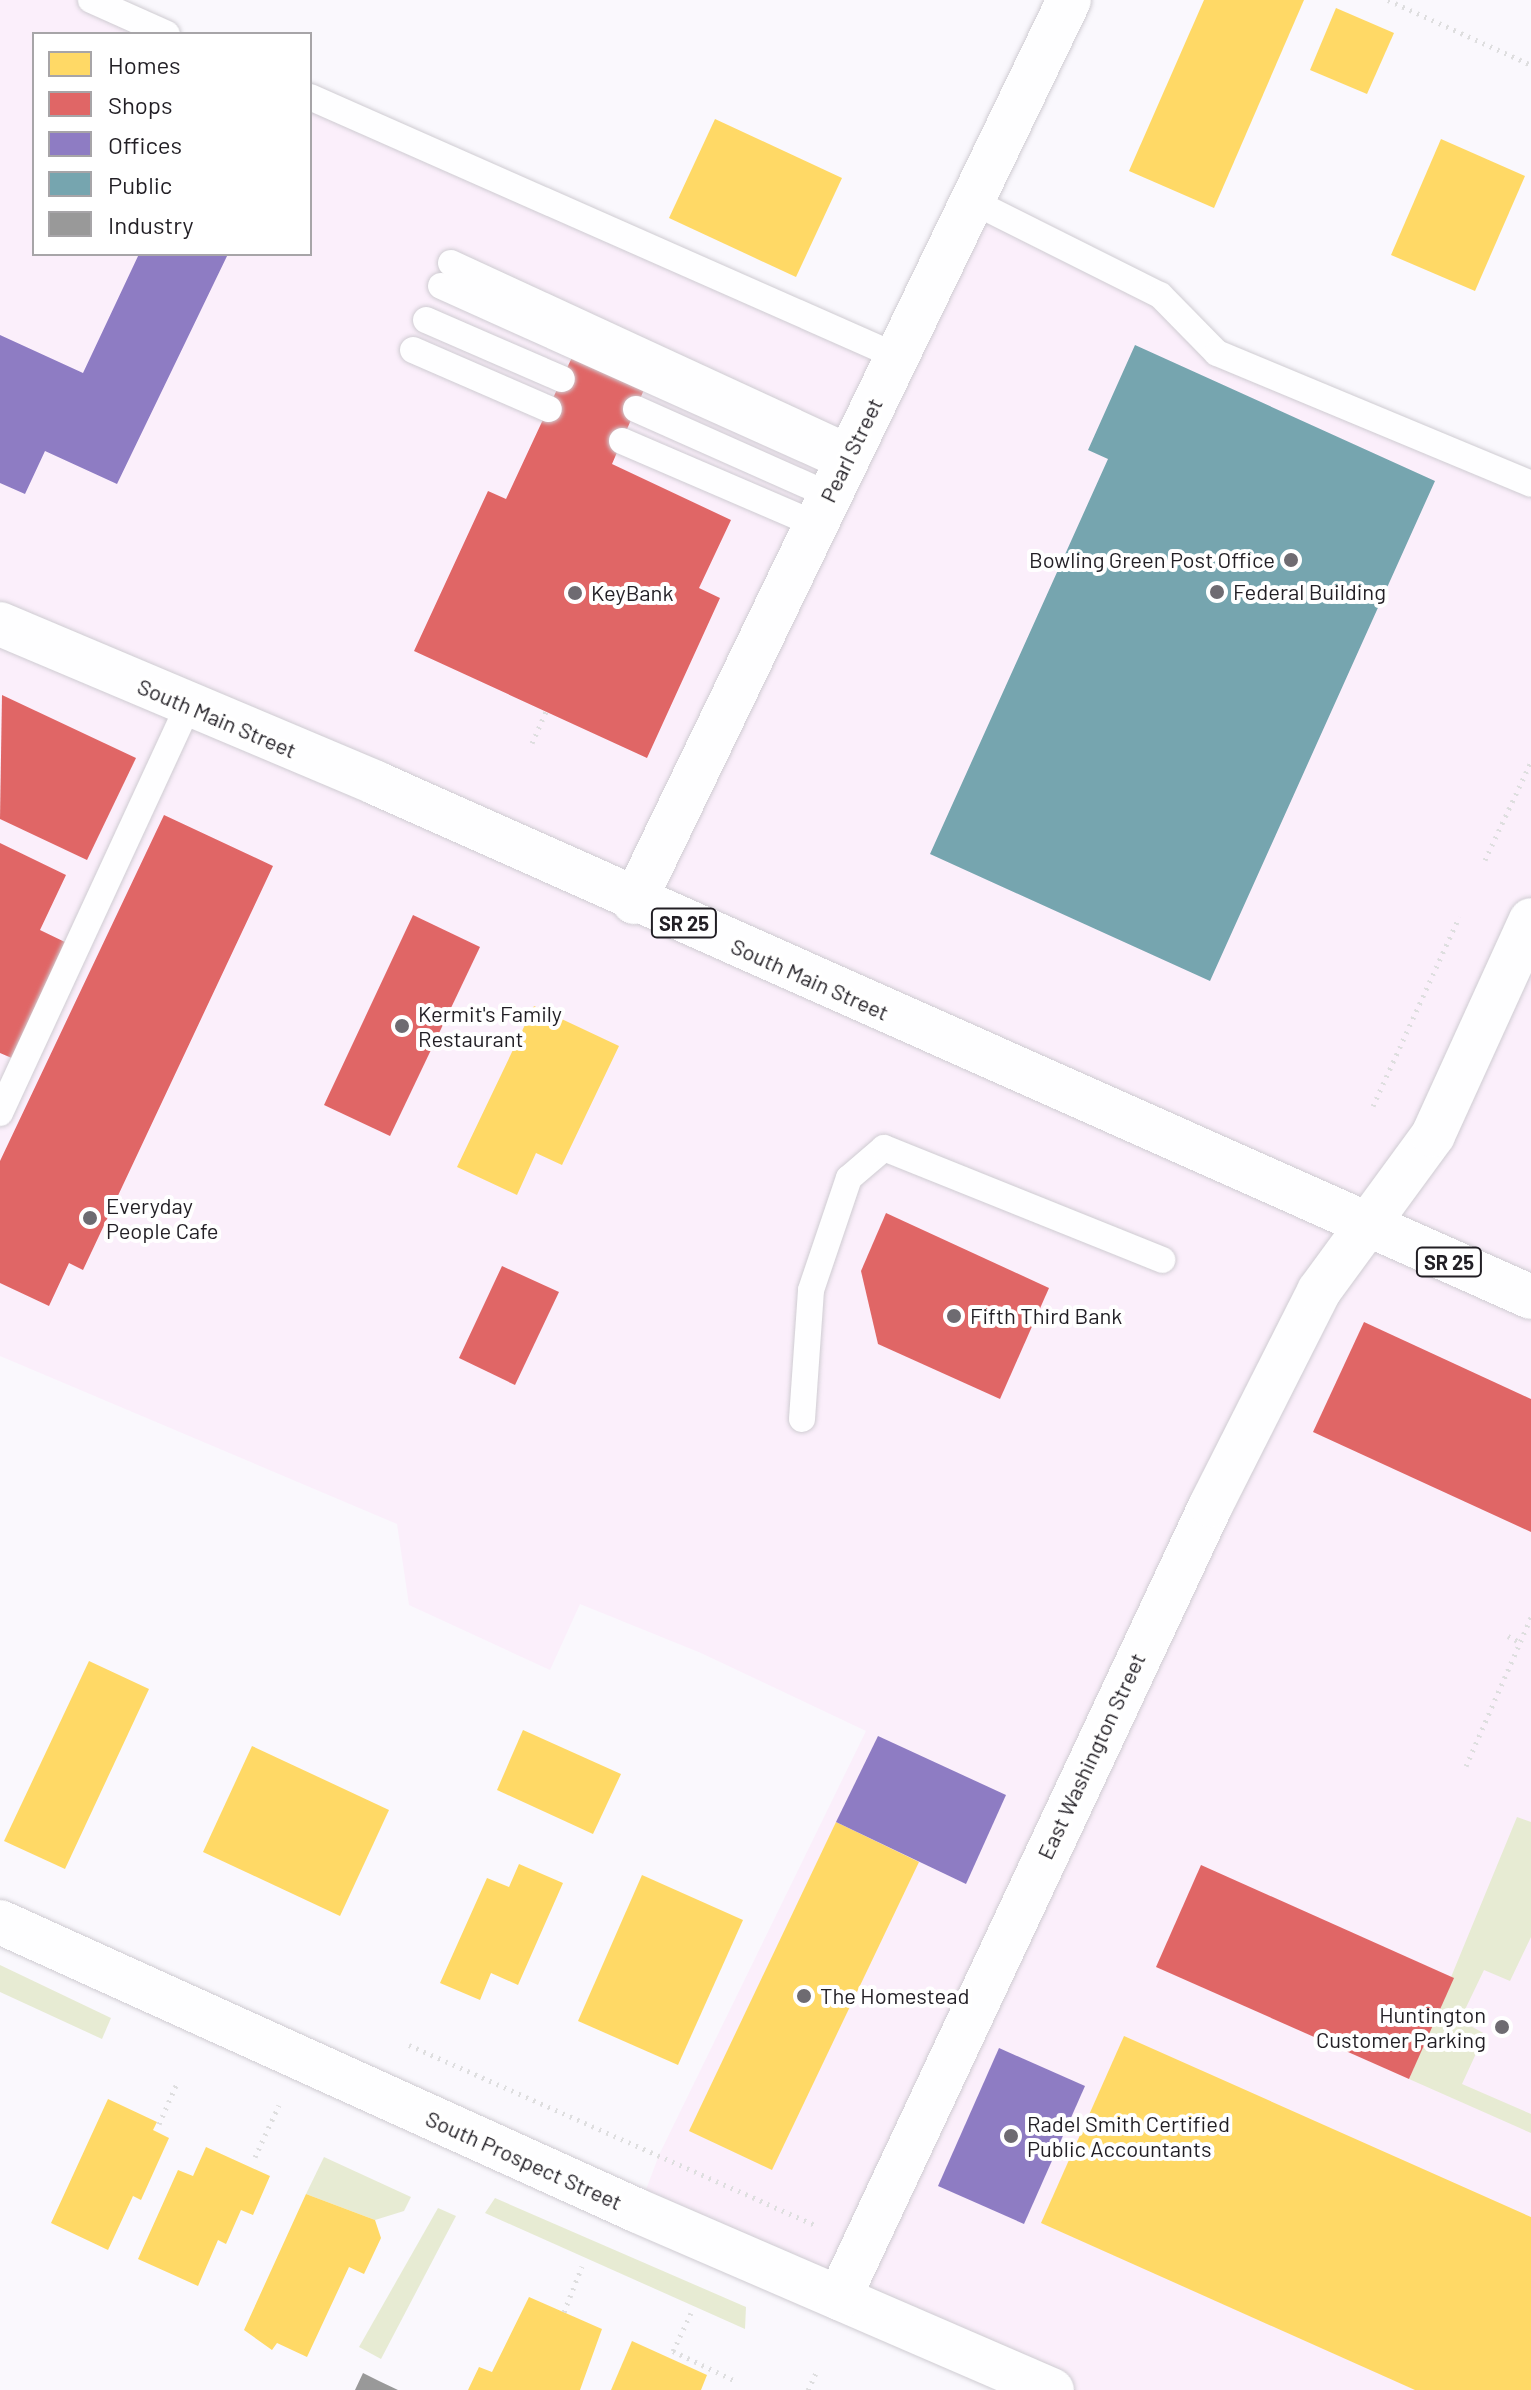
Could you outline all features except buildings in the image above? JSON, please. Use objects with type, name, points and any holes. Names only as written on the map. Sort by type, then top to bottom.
[{"type":"street","name":"Pearl Street","points":[[634,902],[1069,0]]},
{"type":"street","name":"South Main Street","points":[[0,624],[188,707],[376,783],[634,902],[1531,1297]]},
{"type":"street","name":"East Washington Street","points":[[839,2298],[1211,1505],[1319,1291],[1433,1135],[1531,920]]},
{"type":"street","name":"South Prospect Street","points":[[0,1922],[839,2298],[1052,2390]]},
{"type":"lane","points":[[91,0],[163,32]]},
{"type":"lane","points":[[312,98],[896,356]]},
{"type":"lane","points":[[972,201],[1160,295],[1217,353],[1531,484]]},
{"type":"lane","points":[[446,274],[835,484]]},
{"type":"lane","points":[[426,320],[562,379]]},
{"type":"lane","points":[[413,350],[549,409]]},
{"type":"lane","points":[[636,409],[835,484]]},
{"type":"lane","points":[[622,441],[835,484]]},
{"type":"lane","points":[[0,1113],[188,707]]},
{"type":"lane","points":[[802,1419],[811,1290],[849,1178],[884,1148],[1162,1260]]},
{"type":"path","points":[[1388,0],[1531,65]]},
{"type":"path","points":[[532,743],[546,711]]},
{"type":"path","points":[[1485,860],[1531,762]]},
{"type":"path","points":[[1373,1106],[1459,917]]},
{"type":"path","points":[[1466,1766],[1531,1617]]},
{"type":"path","points":[[1508,1636],[1520,1642]]},
{"type":"path","points":[[159,2124],[178,2081]]},
{"type":"path","points":[[255,2157],[283,2097]]},
{"type":"path","points":[[564,2312],[582,2266]]},
{"type":"path","points":[[691,2313],[671,2355],[736,2381]]},
{"type":"path","points":[[808,2390],[818,2369]]},
{"type":"shaded area","points":[[0,0],[91,0],[163,32],[32,32],[32,256],[312,256],[312,98],[896,356],[972,201],[1160,295],[1217,353],[1531,484],[1531,2390],[1052,2390],[638,2211],[659,2155],[866,1731],[701,1653],[580,1604],[550,1670],[409,1605],[397,1524],[0,1356]]},
{"type":"green space","points":[[1517,1817],[1531,1822],[1531,1937],[1510,1981],[1484,1970],[1460,2020],[1485,2034],[1462,2084],[1531,2114],[1531,2133],[1409,2079]]},
{"type":"green space","points":[[0,1965],[111,2018],[102,2039],[0,1992]]},
{"type":"green space","points":[[324,2157],[411,2197],[404,2211],[375,2220],[306,2194]]},
{"type":"green space","points":[[495,2198],[746,2307],[745,2329],[485,2213]]},
{"type":"green space","points":[[438,2208],[456,2216],[381,2359],[359,2347]]},
{"type":"place","name":"Bowling Green Post Office","points":[[1291,560]]},
{"type":"place","name":"Federal Building","points":[[1217,592]]},
{"type":"place","name":"KeyBank","points":[[575,593]]},
{"type":"place","name":"Kermit's Family Restaurant","points":[[402,1026]]},
{"type":"place","name":"Everyday People Cafe","points":[[90,1218]]},
{"type":"place","name":"Fifth Third Bank","points":[[954,1316]]},
{"type":"place","name":"The Homestead","points":[[804,1996]]},
{"type":"place","name":"Huntington Customer Parking","points":[[1502,2027]]},
{"type":"place","name":"Radel Smith Certified Public Accountants","points":[[1011,2136]]}]
